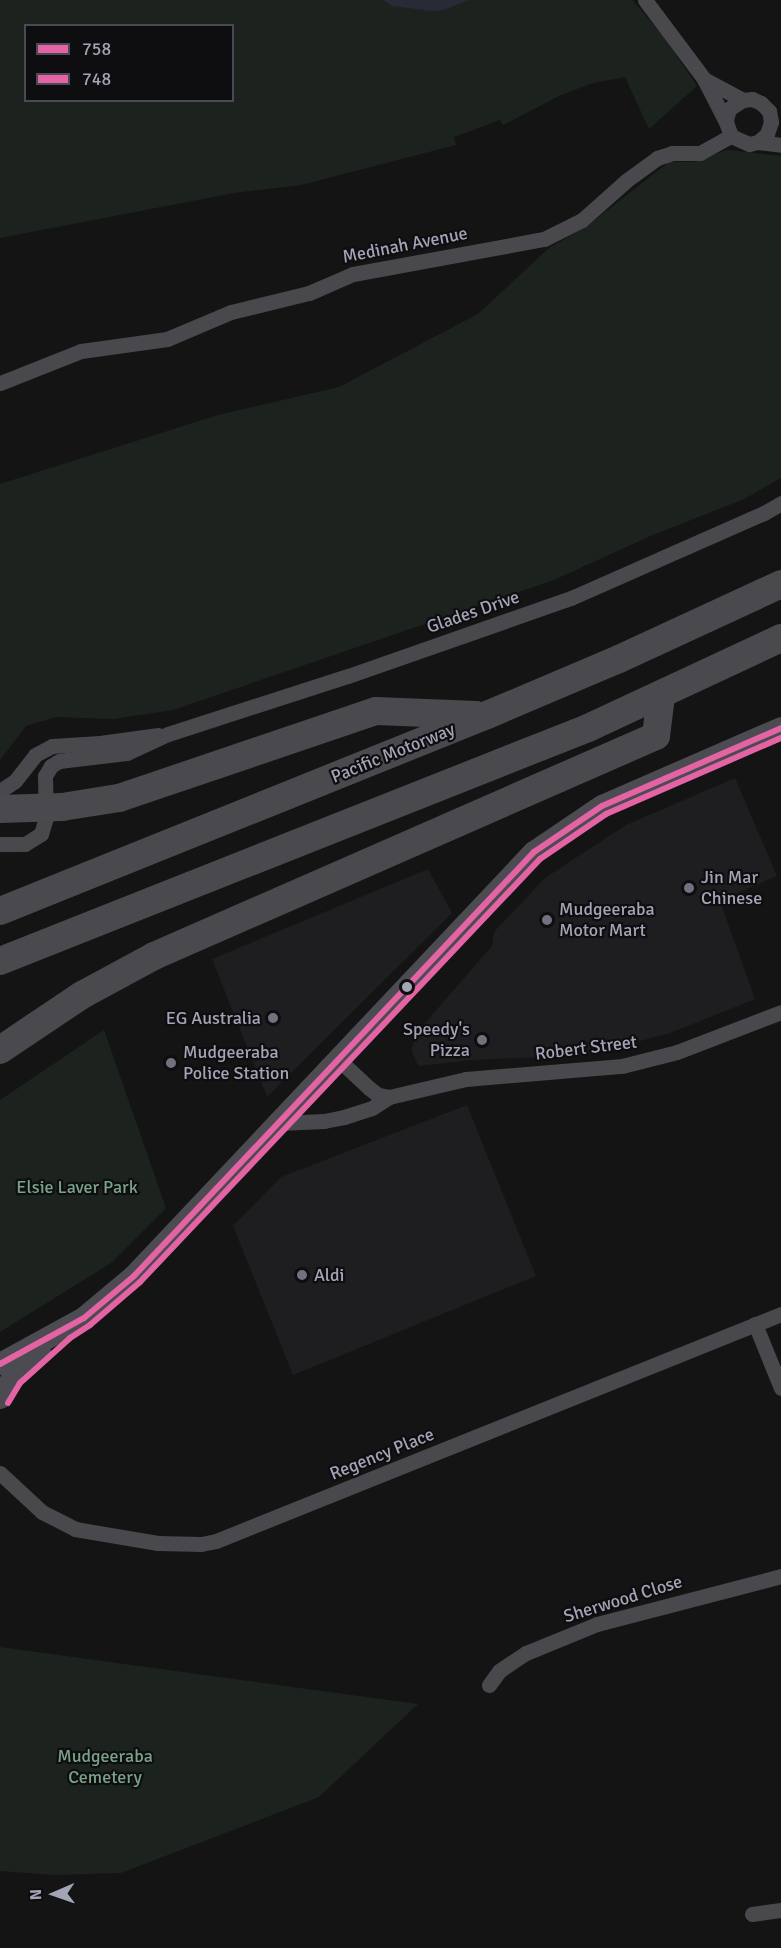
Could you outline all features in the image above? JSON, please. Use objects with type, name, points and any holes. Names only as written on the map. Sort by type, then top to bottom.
[{"type":"highway","name":"Pacific Motorway","points":[[0,911],[487,715],[619,659],[781,584]]},
{"type":"highway","points":[[0,961],[588,728],[661,696],[781,638]]},
{"type":"highway","points":[[0,1050],[82,995],[154,956],[656,736],[661,696]]},
{"type":"highway","points":[[0,809],[46,808],[119,798],[376,711],[487,715]]},
{"type":"main road","points":[[0,1364],[84,1318],[134,1276],[534,852],[602,806],[781,728]]},
{"type":"main road","points":[[0,1398],[13,1377],[64,1331]]},
{"type":"street","points":[[645,0],[704,79],[729,129],[748,144],[758,142],[781,146]]},
{"type":"street","points":[[704,79],[743,100]]},
{"type":"street","points":[[729,129],[730,108],[743,100],[752,99],[761,103],[769,111],[776,128],[758,142]]},
{"type":"street","name":"Medinah Avenue","points":[[0,383],[81,351],[167,339],[231,312],[309,293],[352,274],[544,239],[582,220],[627,180],[657,158],[672,153],[700,153],[729,129]]},
{"type":"street","name":"Glades Drive","points":[[46,808],[44,780],[53,764],[63,760],[121,755],[168,734],[348,676],[571,598],[764,513],[781,503]]},
{"type":"street","name":"Glades Drive","points":[[0,791],[15,780],[35,755],[52,746],[100,743],[168,734]]},
{"type":"street","points":[[0,844],[21,845],[33,841],[44,828],[46,808]]},
{"type":"street","name":"Robert Street","points":[[279,1123],[324,1121],[344,1117],[372,1108],[389,1097],[466,1079],[622,1066],[677,1052],[781,1012]]},
{"type":"street","points":[[339,1060],[378,1095],[389,1097]]},
{"type":"street","name":"Regency Place","points":[[0,1473],[42,1512],[75,1529],[158,1543],[201,1544],[216,1541],[781,1314]]},
{"type":"street","points":[[755,1324],[781,1388]]},
{"type":"street","name":"Sherwood Close","points":[[489,1685],[499,1671],[526,1653],[597,1624],[781,1576]]},
{"type":"street","points":[[752,1914],[781,1910]]},
{"type":"shaded area","points":[[383,0],[469,0],[443,10],[432,11],[392,6]]},
{"type":"shaded area","points":[[735,778],[777,876],[720,901],[755,999],[670,1033],[588,1055],[472,1060],[418,1066],[411,1049],[419,1030],[492,946],[494,932],[545,878],[626,825]]},
{"type":"shaded area","points":[[428,869],[452,913],[267,1097],[212,959]]},
{"type":"shaded area","points":[[467,1105],[536,1276],[293,1375],[233,1226],[281,1177]]},
{"type":"green space","points":[[0,0],[632,0],[662,34],[697,86],[649,129],[625,77],[593,83],[561,95],[503,125],[500,120],[454,137],[456,145],[301,185],[234,193],[0,238]]},
{"type":"green space","points":[[727,150],[781,156],[781,478],[744,499],[648,537],[554,580],[173,710],[113,719],[56,717],[26,726],[0,760],[0,484],[218,415],[339,387],[478,314],[549,248],[586,227],[669,162],[694,162]]},
{"type":"green space","name":"Elsie Laver Park","points":[[104,1030],[166,1208],[111,1263],[0,1332],[0,1100]]},
{"type":"green space","name":"Mudgeeraba Cemetery","points":[[0,1647],[418,1704],[319,1797],[121,1873],[54,1875],[0,1871]]},
{"type":"transit line","name":"758","points":[[0,1364],[84,1318],[134,1276],[534,852],[602,806],[781,728]]},
{"type":"transit line","name":"748","points":[[8,1403],[20,1383],[70,1338],[90,1325],[140,1282],[540,859],[606,814],[781,738]]},
{"type":"place","name":"Jin Mar Chinese","points":[[689,888]]},
{"type":"place","name":"Mudgeeraba Motor Mart","points":[[547,920]]},
{"type":"place","name":"EG Australia","points":[[273,1018]]},
{"type":"place","name":"Speedy's Pizza","points":[[482,1040]]},
{"type":"place","name":"Mudgeeraba Police Station","points":[[171,1063]]},
{"type":"place","name":"Aldi","points":[[302,1275]]}]
